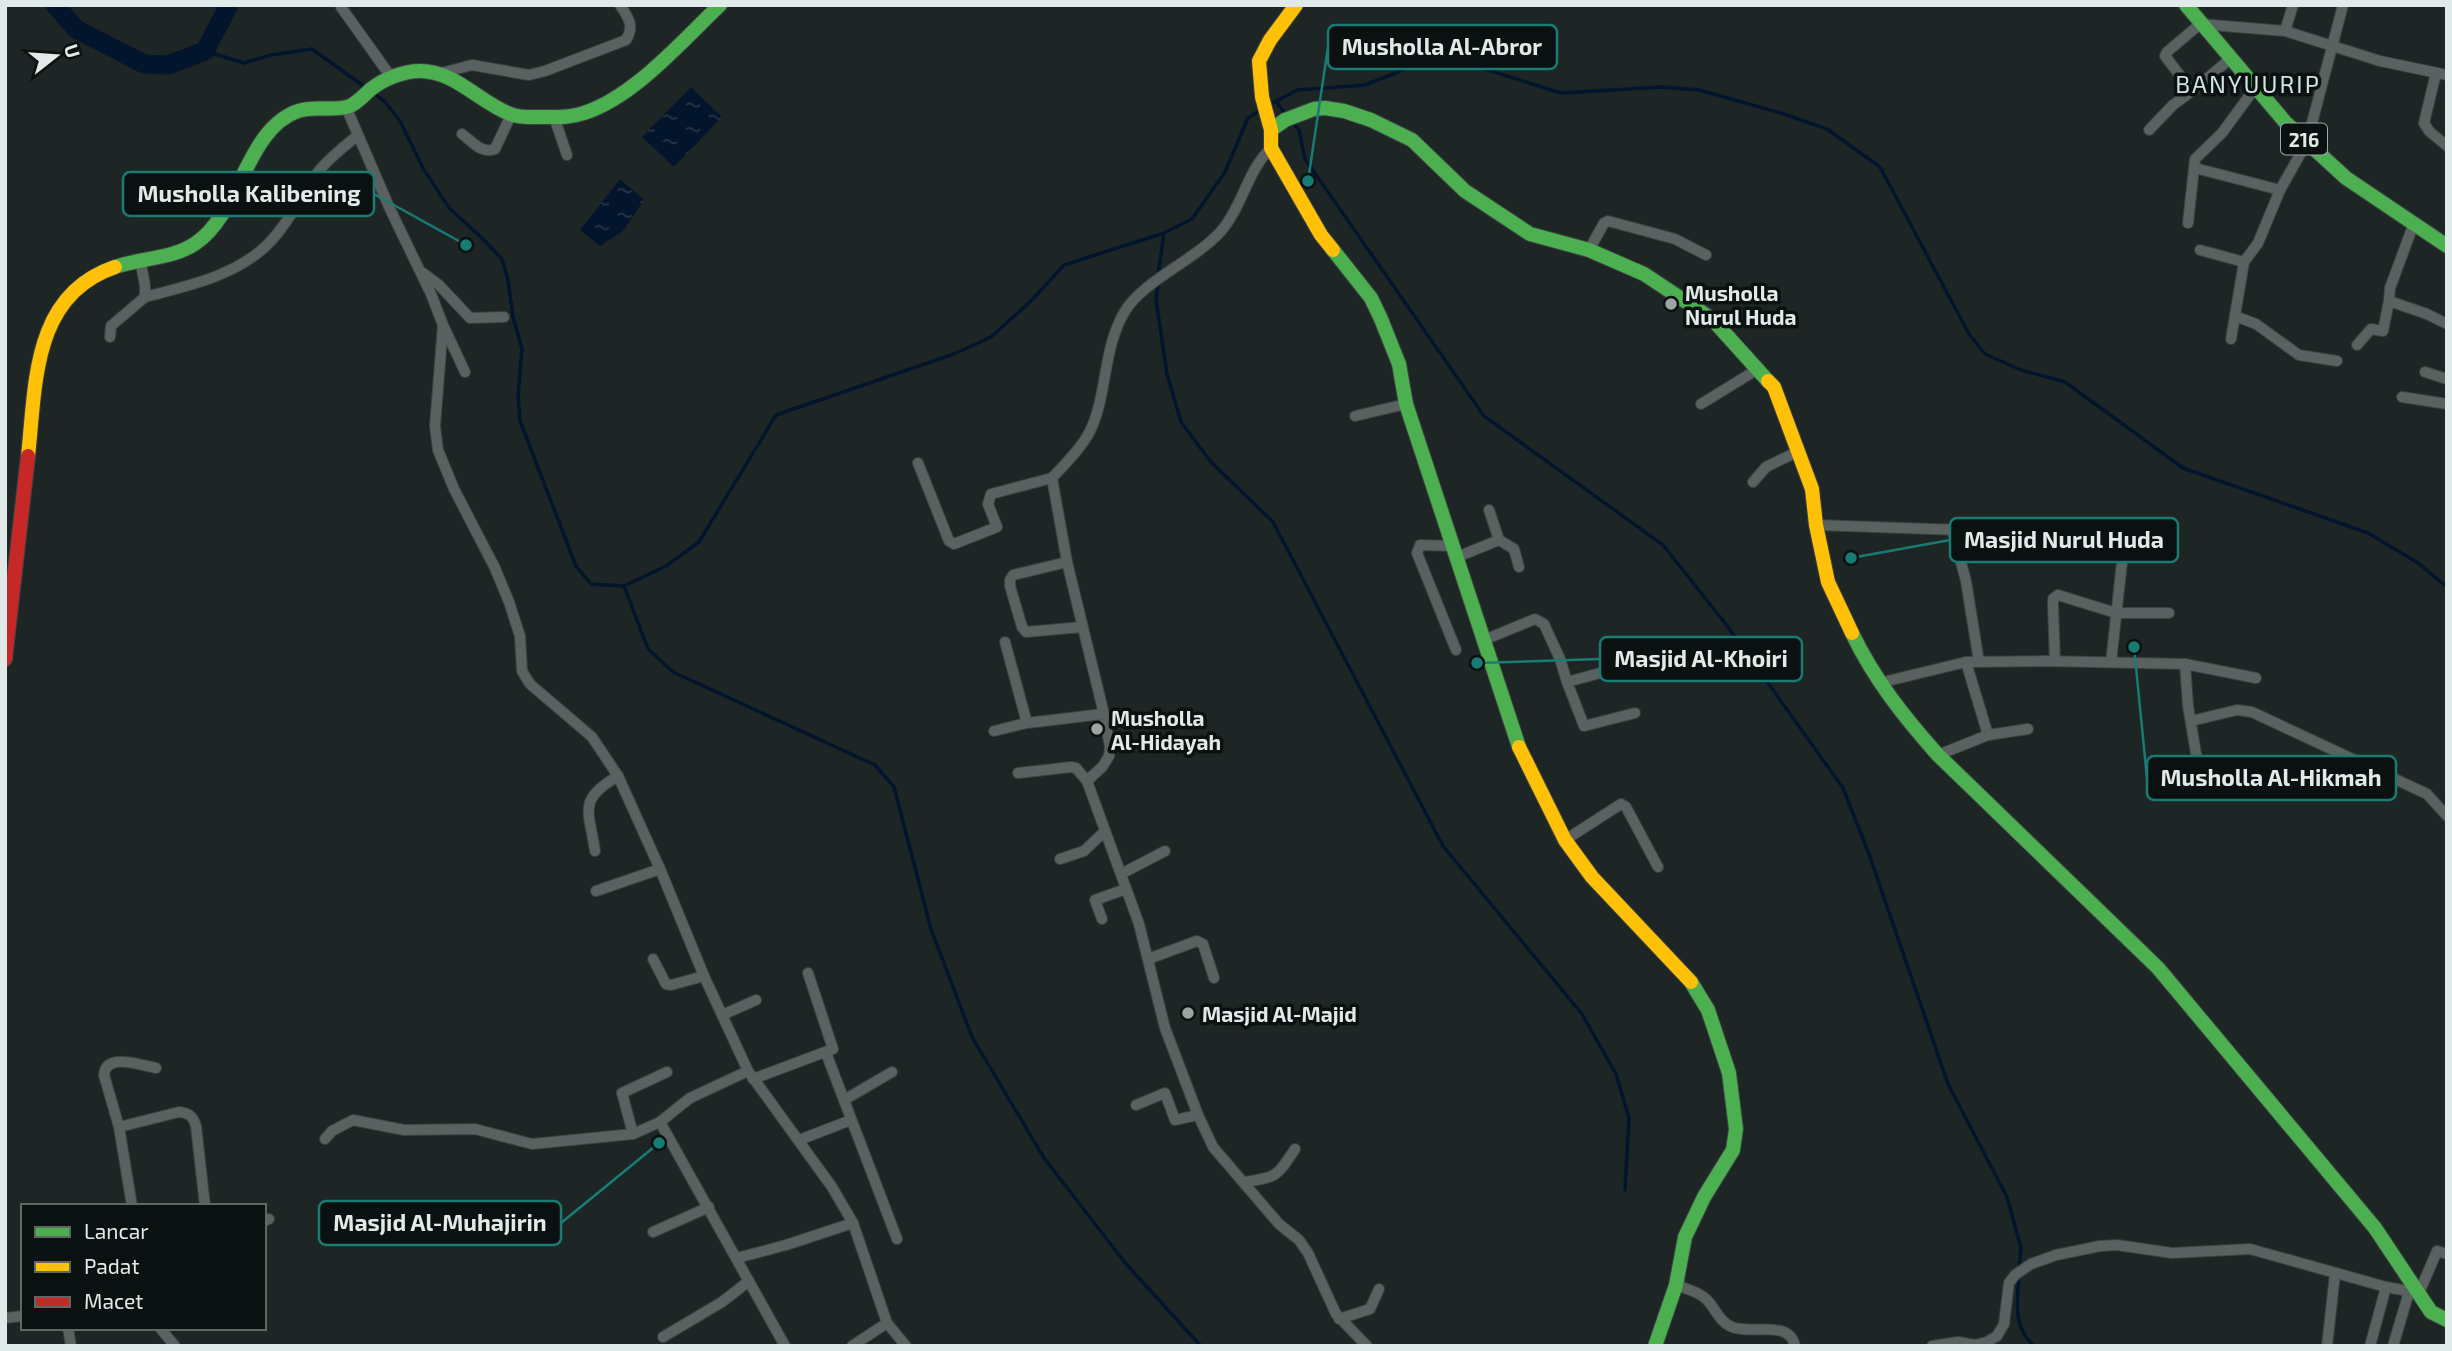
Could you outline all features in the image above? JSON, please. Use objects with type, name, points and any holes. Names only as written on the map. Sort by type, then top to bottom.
[{"type":"street","points":[[438,74],[472,65],[518,75],[545,71],[626,40],[631,29],[630,22],[620,5]]},
{"type":"street","points":[[5,659],[38,363],[47,331],[64,303],[89,279],[120,264],[184,250],[200,241],[216,225],[258,150],[282,119],[297,110],[346,107],[391,77],[423,71],[438,74],[511,115],[554,117],[584,113],[603,105],[664,56],[720,5]]},
{"type":"street","points":[[1296,5],[1270,40],[1259,61],[1271,148],[1321,235],[1371,298],[1381,319],[1399,364],[1406,404],[1513,733],[1565,840],[1609,896],[1689,979],[1708,1010],[1729,1073],[1735,1108],[1733,1150],[1704,1197],[1685,1237],[1676,1285],[1655,1346]]},
{"type":"street","name":"216","points":[[2186,5],[2255,88],[2307,142],[2346,178],[2447,246]]},
{"type":"street","points":[[2285,31],[2292,5]]},
{"type":"street","points":[[2231,339],[2244,262],[2258,243],[2280,190],[2307,142],[2343,5]]},
{"type":"street","points":[[341,7],[391,77]]},
{"type":"street","points":[[2192,91],[2165,56],[2200,24],[2285,31],[2380,61],[2444,74],[2424,123],[2429,131],[2447,146]]},
{"type":"street","points":[[2149,130],[2173,105],[2230,59]]},
{"type":"street","points":[[2188,223],[2195,159],[2222,133],[2255,88]]},
{"type":"street","points":[[346,107],[465,372]]},
{"type":"street","points":[[1269,123],[1314,109],[1334,109],[1393,130],[1412,140],[1465,191],[1530,234],[1589,250],[1644,274],[1712,319],[1774,387],[1812,489],[1816,525],[1828,582],[1879,683],[1938,755],[2158,968],[2342,1186],[2375,1228],[2414,1292],[2431,1312],[2447,1320]]},
{"type":"street","points":[[462,134],[483,151],[495,149],[511,115]]},
{"type":"street","points":[[554,117],[567,155]]},
{"type":"street","points":[[110,337],[111,326],[145,297],[194,284],[233,268],[268,244],[295,209],[318,172],[358,135]]},
{"type":"street","points":[[918,463],[949,541],[954,544],[997,527],[988,504],[991,494],[1052,478],[1088,435],[1097,415],[1113,339],[1126,310],[1150,286],[1207,246],[1236,209],[1258,161],[1271,148]]},
{"type":"street","points":[[2195,168],[2280,190]]},
{"type":"street","points":[[1589,250],[1604,223],[1608,221],[1675,239],[1706,255]]},
{"type":"street","points":[[2357,345],[2371,329],[2383,331],[2390,288],[2414,223]]},
{"type":"street","points":[[2200,250],[2244,262]]},
{"type":"street","points":[[140,260],[145,297]]},
{"type":"street","points":[[420,272],[439,285],[470,318],[505,317]]},
{"type":"street","points":[[2389,301],[2447,324]]},
{"type":"street","points":[[2235,316],[2256,324],[2299,355],[2337,361]]},
{"type":"street","points":[[443,325],[435,426],[438,450],[509,602],[520,636],[523,674],[530,684],[592,737],[618,776],[704,976],[751,1075],[832,1187],[853,1223],[887,1323],[906,1346]]},
{"type":"street","points":[[1701,404],[1758,369]]},
{"type":"street","points":[[2425,372],[2447,379]]},
{"type":"street","points":[[2402,397],[2447,404]]},
{"type":"street","points":[[1355,416],[1406,404]]},
{"type":"street","points":[[1753,482],[1766,467],[1799,451]]},
{"type":"street","points":[[1052,478],[1110,747],[1109,756],[1087,781]]},
{"type":"street","points":[[1489,510],[1499,540],[1514,549],[1519,567]]},
{"type":"street","points":[[1816,525],[2106,535],[2121,545],[2123,553],[2111,662]]},
{"type":"street","points":[[1952,529],[1966,581],[1979,662]]},
{"type":"street","points":[[1456,650],[1418,553],[1420,545],[1455,551],[1499,540]]},
{"type":"street","points":[[1068,562],[1013,575],[1010,586],[1022,627],[1026,632],[1082,627]]},
{"type":"street","points":[[2055,661],[2053,599],[2058,595],[2116,613],[2169,613]]},
{"type":"street","points":[[1484,640],[1535,619],[1539,620],[1544,624],[1560,659],[1584,726],[1635,713]]},
{"type":"street","points":[[1005,642],[1027,723]]},
{"type":"street","points":[[1879,683],[1979,662],[2185,664],[2256,678]]},
{"type":"street","points":[[1966,663],[1988,735]]},
{"type":"street","points":[[2185,664],[2201,783]]},
{"type":"street","points":[[1567,682],[1615,669]]},
{"type":"street","points":[[2191,721],[2237,710],[2252,712],[2427,793],[2447,817]]},
{"type":"street","points":[[994,731],[1027,723],[1103,714]]},
{"type":"street","points":[[1938,755],[1988,735],[2028,729]]},
{"type":"street","points":[[1018,772],[1071,767],[1076,768],[1087,781],[1139,923],[1165,1028],[1213,1147],[1279,1224],[1303,1247],[1339,1319],[1367,1346]]},
{"type":"street","points":[[595,851],[588,806],[591,795],[600,786],[618,776]]},
{"type":"street","points":[[1565,840],[1621,804],[1626,807],[1658,867]]},
{"type":"street","points":[[1060,859],[1084,852],[1105,831]]},
{"type":"street","points":[[1121,874],[1165,851]]},
{"type":"street","points":[[596,891],[660,869]]},
{"type":"street","points":[[1102,919],[1096,903],[1097,898],[1126,889]]},
{"type":"street","points":[[1148,959],[1198,941],[1203,944],[1213,978]]},
{"type":"street","points":[[653,959],[666,984],[704,976]]},
{"type":"street","points":[[325,1139],[345,1122],[359,1120],[382,1127],[419,1130],[475,1129],[532,1144],[633,1134],[660,1122],[690,1098],[833,1049],[807,973]]},
{"type":"street","points":[[722,1016],[756,1000]]},
{"type":"street","points":[[825,1053],[897,1239]]},
{"type":"street","points":[[132,1204],[119,1128],[104,1075],[105,1069],[110,1063],[117,1061],[156,1068]]},
{"type":"street","points":[[633,1134],[622,1093],[667,1072]]},
{"type":"street","points":[[844,1100],[892,1072]]},
{"type":"street","points":[[1136,1105],[1165,1093],[1175,1120],[1198,1115]]},
{"type":"street","points":[[119,1128],[178,1112],[193,1118],[197,1126],[205,1204]]},
{"type":"street","points":[[799,1140],[851,1120]]},
{"type":"street","points":[[660,1122],[785,1346]]},
{"type":"street","points":[[1245,1182],[1270,1178],[1278,1173],[1295,1149]]},
{"type":"street","points":[[653,1232],[709,1207]]},
{"type":"street","points":[[737,1258],[853,1223]]},
{"type":"street","points":[[1932,1346],[1958,1342],[1975,1345],[1997,1336],[2004,1324],[2009,1283],[2015,1275],[2031,1264],[2080,1249],[2116,1245],[2149,1251],[2197,1254],[2250,1249],[2335,1274],[2414,1292]]},
{"type":"street","points":[[2393,1346],[2414,1292],[2437,1251],[2447,1254]]},
{"type":"street","points":[[2327,1346],[2335,1274]]},
{"type":"street","points":[[663,1337],[722,1302],[749,1281]]},
{"type":"street","points":[[1676,1285],[1704,1296],[1729,1326],[1741,1330],[1783,1331],[1790,1334],[1795,1346]]},
{"type":"street","points":[[2370,1346],[2386,1287]]},
{"type":"street","points":[[1339,1319],[1370,1309],[1379,1289]]},
{"type":"street","points":[[852,1346],[887,1323]]},
{"type":"street","points":[[162,1330],[175,1346]]},
{"type":"water","points":[[691,87],[722,117],[674,167],[642,137]]},
{"type":"water","points":[[620,179],[644,200],[623,231],[600,246],[580,230]]},
{"type":"waterway","points":[[55,5],[76,29],[144,64],[168,65],[205,51],[229,5]]},
{"type":"waterway","points":[[205,51],[244,63],[271,55],[312,49],[365,87]]},
{"type":"waterway","points":[[1269,105],[1297,90],[1365,85],[1434,53],[1561,93],[1663,87],[1699,90],[1827,129],[1880,167],[1969,334],[1985,354],[2021,370],[2065,382],[2183,468],[2368,533],[2418,563],[2447,587]]},
{"type":"waterway","points":[[372,92],[385,102],[400,121],[423,168],[449,208],[502,259],[522,349],[518,395],[520,421],[576,566],[591,584],[624,586],[666,566],[699,542],[776,415],[954,354],[991,337],[1032,300],[1064,265],[1164,233],[1192,219],[1225,172],[1248,118],[1262,109]]},
{"type":"waterway","points":[[1276,101],[1287,116]]},
{"type":"waterway","points":[[1292,122],[1299,130],[1305,159],[1484,416],[1663,545],[1728,627],[1843,788],[1869,854],[1948,1084],[2007,1197],[2021,1248],[2019,1269]]},
{"type":"waterway","points":[[1158,276],[1164,233]]},
{"type":"waterway","points":[[1158,284],[1156,300],[1167,374],[1181,422],[1211,462],[1273,522],[1443,846],[1582,1014],[1616,1074],[1629,1118],[1625,1190]]},
{"type":"waterway","points":[[624,586],[648,649],[673,672],[875,765],[894,787],[931,929],[972,1037],[1044,1158],[1126,1264],[1201,1346]]},
{"type":"waterway","points":[[2019,1277],[2019,1322],[2027,1339],[2034,1346]]},
{"type":"traffic: fast","points":[[115,267],[167,255],[196,243],[224,212],[266,135],[281,121],[298,111],[350,106],[388,79],[407,72],[420,71],[433,72],[456,81],[499,109],[514,115],[579,115],[603,105],[639,81],[720,5]]},
{"type":"traffic: fast","points":[[2186,5],[2286,123],[2346,178],[2447,246]]},
{"type":"traffic: fast","points":[[1271,130],[1285,120],[1314,109],[1325,108],[1371,120],[1412,140],[1465,191],[1530,234],[1589,250],[1644,274],[1712,319],[1768,381]]},
{"type":"traffic: fast","points":[[1333,250],[1371,298],[1399,364],[1406,404],[1519,747]]},
{"type":"traffic: fast","points":[[1852,633],[1880,682],[1925,741],[2158,968],[2375,1228],[2431,1312],[2447,1320]]},
{"type":"traffic: fast","points":[[1655,1346],[1676,1285],[1685,1237],[1704,1197],[1733,1150],[1736,1129],[1729,1073],[1708,1010],[1691,982]]},
{"type":"traffic: slow","points":[[1296,5],[1270,40],[1259,61],[1262,97],[1271,130],[1271,148],[1321,235],[1333,250]]},
{"type":"traffic: slow","points":[[28,456],[37,372],[43,345],[53,320],[68,298],[88,280],[115,267]]},
{"type":"traffic: slow","points":[[1768,381],[1774,387],[1812,489],[1816,525],[1828,582],[1852,633]]},
{"type":"traffic: slow","points":[[1519,747],[1565,840],[1592,877],[1691,982]]},
{"type":"traffic: jam","points":[[5,659],[28,456]]},
{"type":"place","name":"Musholla Al-Abror","points":[[1308,181]]},
{"type":"place","name":"Musholla Kalibening","points":[[466,245]]},
{"type":"place","name":"Musholla Nurul Huda","points":[[1671,304]]},
{"type":"place","name":"Masjid Nurul Huda","points":[[1851,558]]},
{"type":"place","name":"Musholla Al-Hikmah","points":[[2134,647]]},
{"type":"place","name":"Masjid Al-Khoiri","points":[[1477,663]]},
{"type":"place","name":"Musholla Al-Hidayah","points":[[1097,729]]},
{"type":"place","name":"Masjid Al-Majid","points":[[1188,1013]]},
{"type":"place","name":"Masjid Al-Muhajirin","points":[[659,1143]]},
{"type":"district","name":"BANYUURIP","points":[[2248,83]]}]
